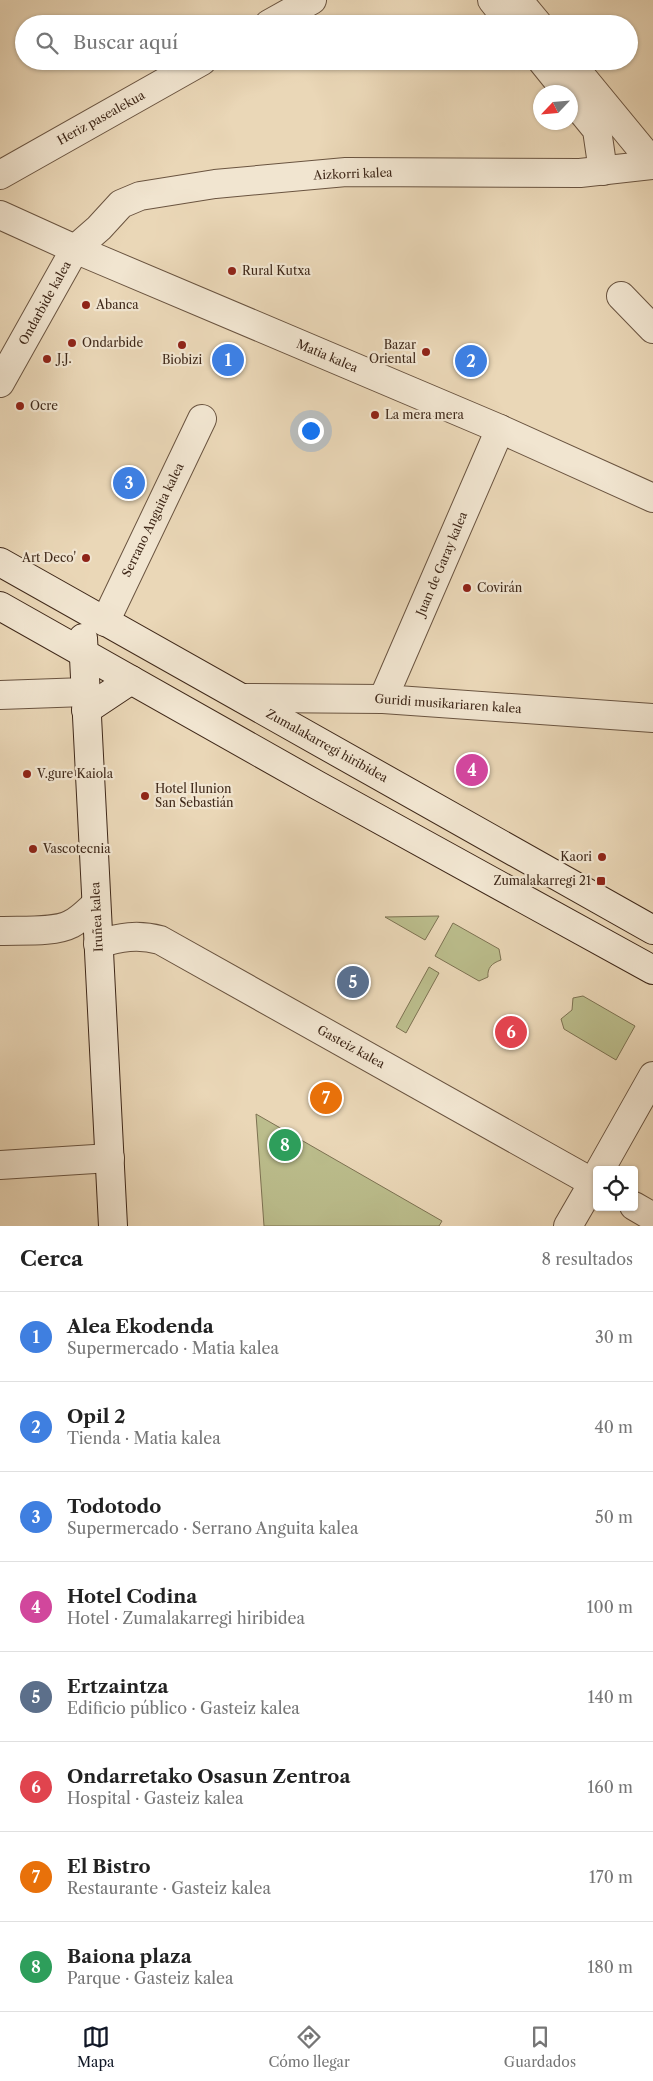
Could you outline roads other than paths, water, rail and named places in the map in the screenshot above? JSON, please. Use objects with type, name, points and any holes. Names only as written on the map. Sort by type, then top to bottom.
[{"type":"street","points":[[285,15],[312,0]]},
{"type":"street","points":[[492,0],[504,15]]},
{"type":"street","points":[[518,0],[530,15]]},
{"type":"street","name":"Heriz pasealekua","points":[[0,175],[186,70]]},
{"type":"street","points":[[549,70],[561,85]]},
{"type":"street","points":[[576,70],[653,164]]},
{"type":"street","points":[[578,107],[597,130],[603,171]]},
{"type":"street","name":"Aizkorri kalea","points":[[75,249],[99,228],[121,204],[140,196],[176,189],[346,172],[580,173],[653,164]]},
{"type":"street","name":"Matia kalea","points":[[0,215],[75,249],[500,429],[653,498]]},
{"type":"street","name":"Ondarbide kalea","points":[[0,383],[75,249]]},
{"type":"street","points":[[621,296],[653,328]]},
{"type":"street","name":"Serrano Anguita kalea","points":[[94,615],[202,419]]},
{"type":"street","name":"Juan de Garay kalea","points":[[383,699],[500,429]]},
{"type":"street","name":"Zumalakarregi hiribidea","points":[[0,562],[653,930]]},
{"type":"street","points":[[0,606],[653,970]]},
{"type":"street","name":"Iruñea kalea","points":[[94,615],[84,653],[85,701],[113,1226]]},
{"type":"street","points":[[0,695],[85,701],[131,680]]},
{"type":"street","name":"Guridi musikariaren kalea","points":[[242,698],[383,699],[653,718]]},
{"type":"street","points":[[0,931],[69,925],[80,919],[96,904]]},
{"type":"street","points":[[618,910],[653,914]]},
{"type":"street","name":"Gasteiz kalea","points":[[98,944],[123,936],[145,936],[160,940],[593,1176]]},
{"type":"street","points":[[604,1166],[653,1076]]},
{"type":"street","points":[[0,1165],[110,1158]]},
{"type":"street","points":[[568,1226],[593,1185]]},
{"type":"place","name":"Rural Kutxa","points":[[232,271]]},
{"type":"place","name":"Abanca","points":[[86,305]]},
{"type":"place","name":"Ondarbide","points":[[72,343]]},
{"type":"place","name":"Biobizi","points":[[182,345]]},
{"type":"place","name":"Bazar Oriental","points":[[426,352]]},
{"type":"place","name":"J.J.","points":[[47,359]]},
{"type":"place","name":"Alea Ekodenda","points":[[228,360]]},
{"type":"place","name":"Opil 2","points":[[471,361]]},
{"type":"place","name":"Ocre","points":[[20,406]]},
{"type":"place","name":"La mera mera","points":[[375,415]]},
{"type":"place","name":"Todotodo","points":[[129,483]]},
{"type":"place","name":"Art Deco'","points":[[86,558]]},
{"type":"place","name":"Covirán","points":[[467,588]]},
{"type":"place","name":"Hotel Codina","points":[[472,770]]},
{"type":"place","name":"V.gure Kaiola","points":[[27,774]]},
{"type":"place","name":"Hotel Ilunion San Sebastián","points":[[145,796]]},
{"type":"place","name":"Vascotecnia","points":[[33,849]]},
{"type":"place","name":"Kaori","points":[[602,857]]},
{"type":"place","name":"Zumalakarregi 21","points":[[601,881]]},
{"type":"place","name":"Ertzaintza","points":[[353,982]]},
{"type":"place","name":"Ondarretako Osasun Zentroa","points":[[511,1032]]},
{"type":"place","name":"El Bistro","points":[[326,1098]]},
{"type":"place","name":"Baiona plaza","points":[[285,1145]]}]
